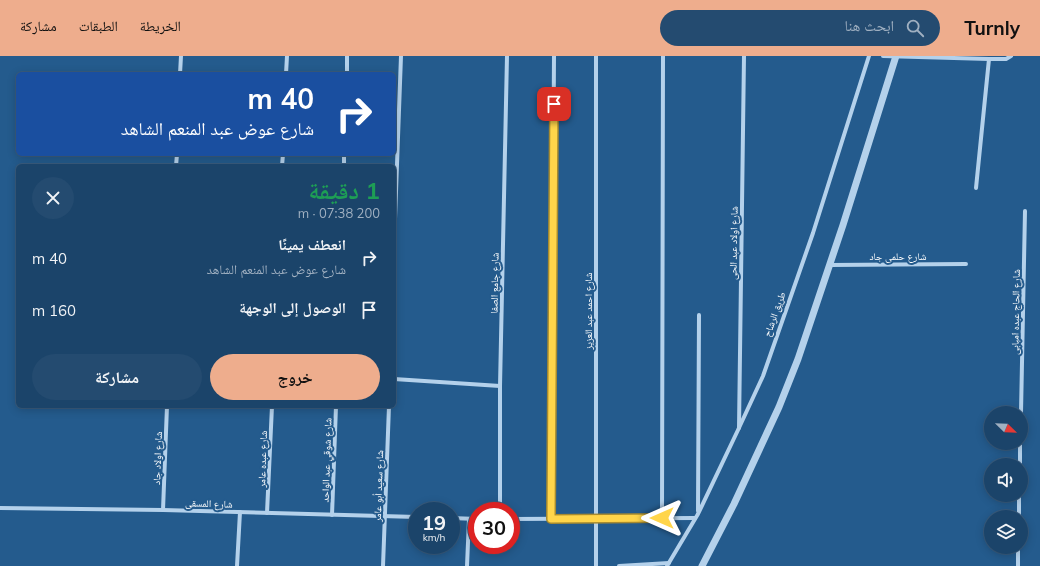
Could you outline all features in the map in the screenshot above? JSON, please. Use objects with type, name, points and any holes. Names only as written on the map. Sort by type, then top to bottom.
[{"type":"street","points":[[180,72],[181,56]]},
{"type":"street","points":[[286,72],[287,56]]},
{"type":"street","points":[[347,56],[347,72]]},
{"type":"street","points":[[396,192],[401,56]]},
{"type":"street","name":"شارع جامع الصفا","points":[[500,502],[500,386],[507,56]]},
{"type":"street","points":[[551,519],[554,56]]},
{"type":"street","name":"شارع احمد عبد العزيز","points":[[596,56],[596,566]]},
{"type":"street","points":[[662,518],[663,56]]},
{"type":"street","name":"شارع اولاد عبد الحى","points":[[738,430],[744,56]]},
{"type":"street","name":"طريق الرشاح","points":[[668,564],[698,514],[763,376],[813,233],[869,56]]},
{"type":"street","points":[[883,56],[989,59],[1006,59],[1011,56]]},
{"type":"street","points":[[702,566],[734,504],[779,407],[798,360],[830,265],[896,56]]},
{"type":"street","points":[[976,188],[989,59]]},
{"type":"street","name":"شارع الحاج عبده امبابى","points":[[1021,406],[1025,211]]},
{"type":"street","name":"شارع حلمى جاد","points":[[830,265],[966,264]]},
{"type":"street","points":[[698,514],[699,315]]},
{"type":"street","points":[[396,379],[500,386]]},
{"type":"street","name":"شارع اولاد جاد","points":[[163,510],[167,408]]},
{"type":"street","name":"شارع عبده عامر","points":[[267,513],[272,408]]},
{"type":"street","name":"شارع شوقي عبد الواحد","points":[[332,515],[336,408]]},
{"type":"street","name":"شارع سعيد أبو عامر","points":[[383,566],[388,408]]},
{"type":"street","name":"شارع المسقى","points":[[0,508],[163,510],[408,517]]},
{"type":"street","points":[[237,566],[240,512]]},
{"type":"street","points":[[520,519],[695,518]]},
{"type":"street","points":[[466,566],[468,535]]},
{"type":"street","points":[[1018,554],[1018,566]]},
{"type":"street","points":[[619,566],[668,564]]},
{"type":"route","points":[[554,104],[551,519],[662,518]]}]
